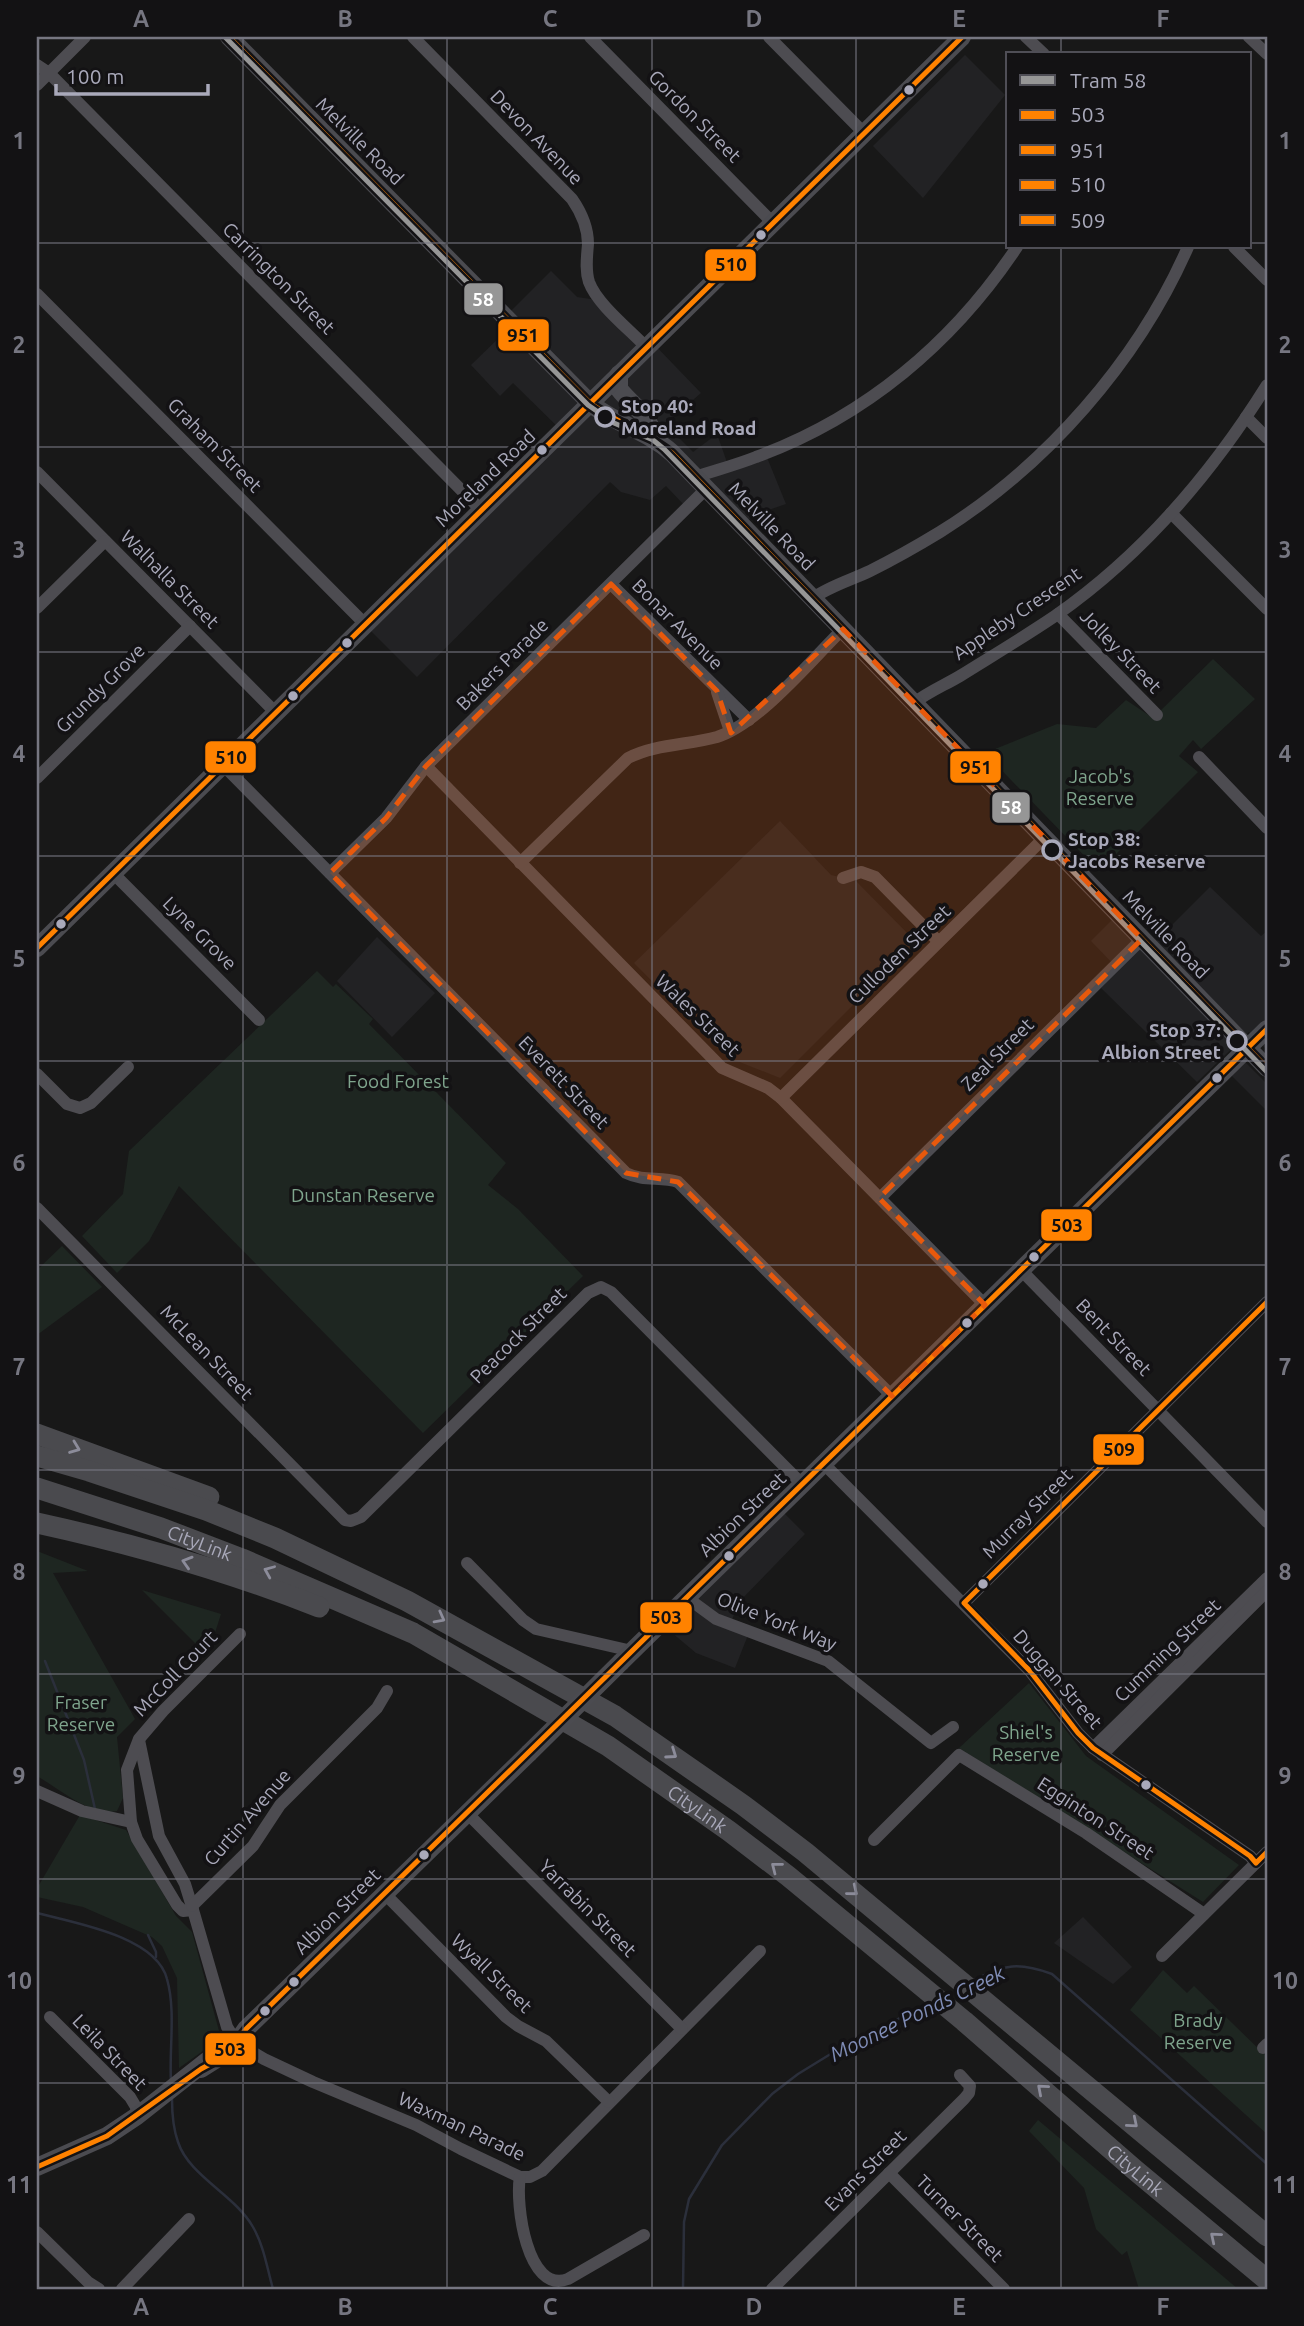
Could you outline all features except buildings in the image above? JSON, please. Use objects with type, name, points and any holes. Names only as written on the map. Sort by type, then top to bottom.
[{"type":"highway","points":[[37,1434],[251,1514],[313,1546],[407,1601]]},
{"type":"highway","name":"CityLink","points":[[37,1456],[206,1510],[286,1543],[407,1601],[615,1716],[805,1852],[1267,2235]]},
{"type":"highway","name":"CityLink","points":[[37,1488],[161,1528],[242,1559],[413,1633],[608,1746],[708,1816],[797,1884],[964,2021],[1135,2170],[1267,2280]]},
{"type":"highway","points":[[37,1523],[138,1547],[251,1582],[481,1671]]},
{"type":"main road","name":"Melville Road","points":[[229,37],[590,403],[608,417],[653,438],[701,483],[1267,1068]]},
{"type":"main road","name":"Moreland Road","points":[[37,948],[864,133],[952,40]]},
{"type":"main road","points":[[619,374],[619,389],[646,416],[653,438]]},
{"type":"main road","name":"Albion Street","points":[[37,2167],[90,2145],[137,2116],[196,2072],[225,2056],[239,2037],[384,1894],[1267,1029]]},
{"type":"street","points":[[37,85],[85,37]]},
{"type":"street","name":"Devon Avenue","points":[[413,37],[572,199],[585,228],[586,266],[590,285],[599,299],[646,347]]},
{"type":"street","name":"Gordon Street","points":[[590,37],[773,223]]},
{"type":"street","points":[[769,37],[864,133]]},
{"type":"street","points":[[1026,37],[1042,52]]},
{"type":"street","name":"Carrington Street","points":[[37,65],[49,73],[481,510]]},
{"type":"street","points":[[701,483],[803,437],[873,397],[921,359],[963,319],[1016,248]]},
{"type":"street","points":[[813,598],[895,558],[942,530],[998,489],[1044,450],[1115,369],[1156,308],[1187,248]]},
{"type":"street","points":[[1235,248],[1267,280]]},
{"type":"street","name":"Graham Street","points":[[37,294],[365,625]]},
{"type":"street","name":"Appleby Crescent","points":[[914,703],[1058,614],[1119,564],[1171,513],[1213,463],[1267,385]]},
{"type":"street","points":[[1246,417],[1267,438]]},
{"type":"street","name":"Walhalla Street","points":[[37,472],[276,713]]},
{"type":"street","name":"Bakers Parade","points":[[330,873],[386,818],[426,766],[611,584],[701,483]]},
{"type":"street","points":[[1171,513],[1267,609]]},
{"type":"street","points":[[37,608],[105,541]]},
{"type":"street","name":"Bonar Avenue","points":[[611,584],[749,720]]},
{"type":"street","name":"Jolley Street","points":[[1058,614],[1157,715]]},
{"type":"street","name":"Grundy Grove","points":[[37,778],[190,626]]},
{"type":"street","points":[[520,863],[628,758],[705,740],[730,731],[749,720],[843,629]]},
{"type":"street","name":"Bonar Avenue","points":[[717,691],[730,731]]},
{"type":"street","points":[[1199,757],[1267,828]]},
{"type":"street","name":"Everett Street","points":[[223,765],[626,1173],[645,1180],[665,1179],[678,1182],[892,1396]]},
{"type":"street","name":"Wales Street","points":[[426,766],[722,1068],[768,1088],[781,1098],[985,1305]]},
{"type":"street","name":"Culloden Street","points":[[781,1098],[1044,838]]},
{"type":"street","points":[[843,878],[861,872],[875,877],[939,941]]},
{"type":"street","name":"Lyne Grove","points":[[113,873],[259,1020]]},
{"type":"street","name":"Zeal Street","points":[[880,1198],[1142,939]]},
{"type":"street","points":[[37,1074],[67,1104],[80,1108],[90,1103],[128,1067]]},
{"type":"street","name":"McLean Street","points":[[37,1208],[341,1517],[351,1521]]},
{"type":"street","name":"Bent Street","points":[[1021,1270],[1267,1522]]},
{"type":"street","name":"Peacock Street","points":[[351,1521],[361,1517],[588,1293],[601,1287],[611,1292],[802,1485]]},
{"type":"street","name":"Murray Street","points":[[964,1603],[1267,1302]]},
{"type":"street","name":"Duggan Street","points":[[823,1463],[1030,1671],[1078,1733],[1098,1751],[1250,1856],[1256,1863]]},
{"type":"street","points":[[467,1563],[523,1620],[536,1629],[626,1657]]},
{"type":"street","name":"Cumming Street","points":[[1239,1613],[1267,1578]]},
{"type":"street","name":"Cumming Street","points":[[1098,1751],[1239,1613],[1267,1591]]},
{"type":"street","name":"Olive York Way","points":[[686,1598],[716,1619],[833,1663],[931,1742],[953,1727]]},
{"type":"street","name":"McColl Court","points":[[131,1822],[127,1769],[139,1740],[163,1711],[240,1634]]},
{"type":"street","name":"Curtin Avenue","points":[[192,1908],[253,1846],[280,1805],[377,1708],[387,1691]]},
{"type":"street","points":[[139,1740],[159,1836],[185,1884],[226,2027],[239,2037]]},
{"type":"street","name":"Egginton Street","points":[[874,1840],[959,1755],[1059,1816],[1204,1914]]},
{"type":"street","points":[[37,1791],[82,1811],[131,1822],[137,1839],[177,1905],[183,1911],[192,1908]]},
{"type":"street","name":"Yarrabin Street","points":[[467,1813],[682,2029]]},
{"type":"street","points":[[1162,1956],[1267,1852]]},
{"type":"street","name":"Wyall Street","points":[[384,1894],[506,2017],[546,2041],[609,2102]]},
{"type":"street","name":"Waxman Parade","points":[[239,2037],[264,2059],[416,2125],[520,2176],[530,2177],[542,2171],[760,1951]]},
{"type":"street","name":"Leila Street","points":[[50,2017],[130,2097],[136,2106],[137,2116]]},
{"type":"street","name":"Evans Street","points":[[772,2289],[969,2093],[968,2082],[960,2075]]},
{"type":"street","name":"Turner Street","points":[[889,2174],[1004,2289]]},
{"type":"street","points":[[520,2176],[519,2198],[528,2252],[545,2274],[555,2281],[568,2279],[644,2235]]},
{"type":"street","points":[[116,2289],[125,2285],[189,2219]]},
{"type":"street","points":[[37,2232],[93,2287]]},
{"type":"highlighted area","points":[[611,584],[717,691],[731,733],[843,629],[1142,939],[879,1198],[985,1305],[892,1396],[678,1182],[626,1173],[330,873],[386,818],[426,766]]},
{"type":"shaded area","points":[[965,55],[1005,95],[923,198],[873,146]]},
{"type":"shaded area","points":[[551,271],[577,297],[604,301],[644,343],[649,339],[701,393],[665,424],[693,452],[717,434],[729,468],[766,455],[786,504],[754,515],[738,530],[700,491],[685,506],[666,486],[650,500],[621,492],[610,482],[417,677],[367,627],[564,433],[513,383],[500,396],[471,365],[508,329],[501,321]]},
{"type":"shaded area","points":[[780,821],[831,875],[855,880],[916,942],[780,1078],[727,1057],[634,963]]},
{"type":"shaded area","points":[[1210,887],[1261,936],[1267,931],[1267,1050],[1249,1032],[1197,1082],[1101,988],[1119,970],[1091,941],[1112,920],[1144,953]]},
{"type":"shaded area","points":[[377,937],[435,993],[392,1037],[337,981]]},
{"type":"shaded area","points":[[1243,1060],[1267,1084],[1267,1111],[1230,1074]]},
{"type":"shaded area","points":[[782,1511],[805,1534],[738,1603],[731,1623],[750,1630],[735,1668],[696,1653],[665,1627]]},
{"type":"shaded area","points":[[1083,1917],[1132,1967],[1113,1984],[1054,1943]]},
{"type":"green space","name":"Jacob's Reserve","points":[[1213,659],[1255,699],[1201,749],[1193,740],[1179,756],[1198,772],[1099,871],[985,753],[1057,724],[1096,728],[1126,700],[1153,718]]},
{"type":"green space","name":"Dunstan Reserve","points":[[317,971],[333,987],[336,984],[373,1019],[369,1024],[506,1163],[488,1185],[518,1209],[583,1276],[423,1433],[179,1186],[149,1241],[117,1273],[82,1236],[123,1194],[129,1151]]},
{"type":"green space","points":[[62,1246],[102,1287],[37,1335],[37,1270]]},
{"type":"green space","name":"Fraser Reserve","points":[[37,1551],[88,1571],[53,1573],[135,1719],[117,1737],[123,1798],[117,1811],[85,1806],[37,1776]]},
{"type":"green space","points":[[142,1590],[221,1614],[213,1639],[202,1650]]},
{"type":"green space","name":"Shiel's Reserve","points":[[1029,1683],[1086,1756],[1239,1865],[1203,1902],[959,1748]]},
{"type":"green space","points":[[80,1815],[126,1830],[176,1916],[192,1932],[221,2038],[179,2068],[177,1978],[162,1946],[152,1937],[83,1907],[37,1897],[37,1885]]},
{"type":"green space","name":"Brady Reserve","points":[[1163,1970],[1187,1993],[1194,1986],[1267,2057],[1267,2134],[1130,2010]]},
{"type":"green space","points":[[1038,2120],[1238,2289],[1139,2289],[1127,2251],[1122,2255],[1096,2229],[1084,2188],[1029,2131]]},
{"type":"waterway","points":[[45,1661],[84,1760],[95,1809]]},
{"type":"waterway","name":"Moonee Ponds Creek","points":[[37,1913],[112,1934],[131,1942],[160,1964],[170,1991],[171,2082]]},
{"type":"waterway","points":[[148,1935],[156,1957]]},
{"type":"waterway","name":"Moonee Ponds Creek","points":[[974,1980],[1012,1966],[1052,1974],[1267,2164]]},
{"type":"waterway","name":"Moonee Ponds Creek","points":[[683,2289],[684,2222],[689,2199],[722,2145],[772,2094],[798,2074],[842,2047],[928,2004]]},
{"type":"waterway","name":"Moonee Ponds Creek","points":[[172,2099],[175,2131],[184,2154],[253,2227],[263,2249],[273,2289]]},
{"type":"tram line","name":"58","points":[[225,37],[588,405],[614,423],[653,440],[664,449],[1267,1072]]},
{"type":"transit line","name":"951","points":[[229,37],[590,403],[672,453],[1267,1068]]},
{"type":"transit line","name":"510","points":[[37,948],[962,37]]},
{"type":"transit line","name":"503","points":[[37,2167],[107,2136],[201,2069],[225,2056],[246,2029],[1267,1029]]},
{"type":"transit line","name":"509","points":[[1267,1302],[964,1603],[1030,1671],[1078,1733],[1093,1748],[1250,1856],[1256,1863],[1267,1852]]},
{"type":"place","name":"Stop 40: Moreland Road","points":[[605,417]]},
{"type":"place","name":"Stop 38: Jacobs Reserve","points":[[1052,850]]},
{"type":"place","name":"Stop 37: Albion Street","points":[[1237,1041]]},
{"type":"park label","name":"Food Forest","points":[[398,1081]]}]
